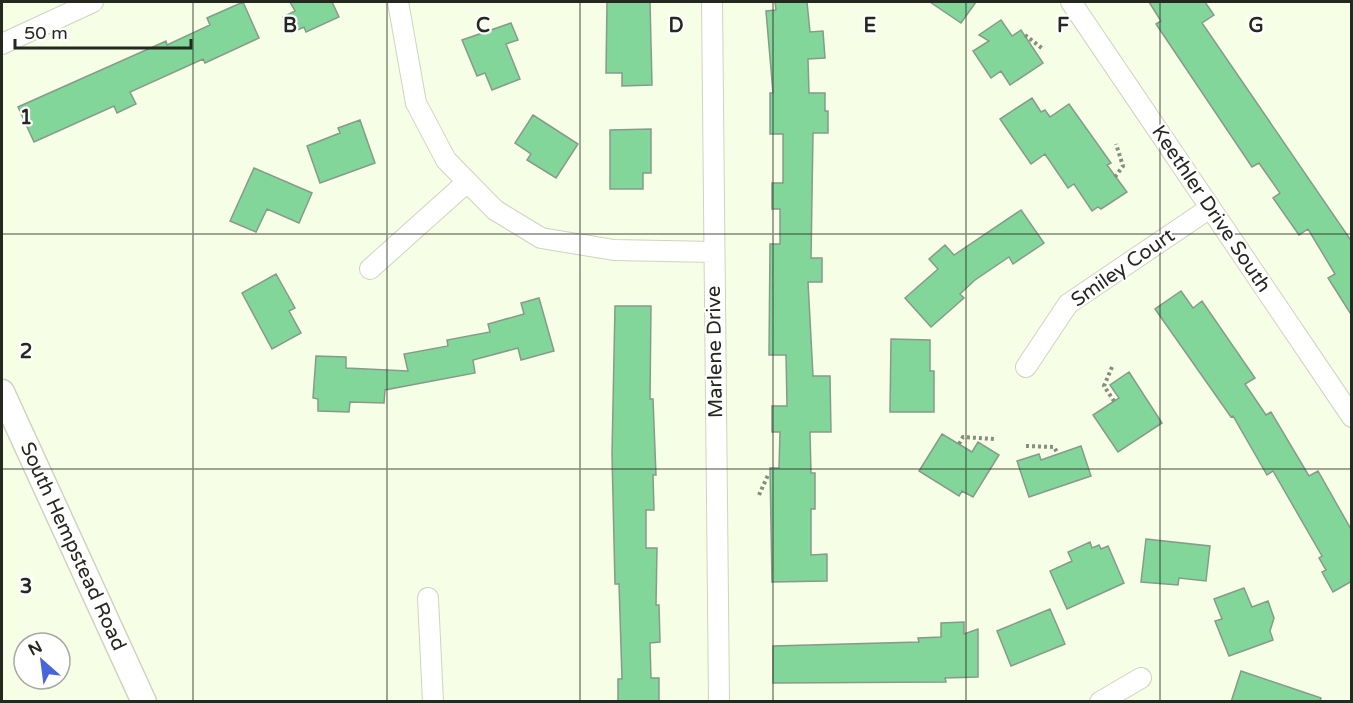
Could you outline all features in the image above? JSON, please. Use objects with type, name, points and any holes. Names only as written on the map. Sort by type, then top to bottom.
[{"type":"street","points":[[2,44],[93,2]]},
{"type":"street","points":[[398,2],[416,103],[446,160],[466,183],[495,210],[541,238],[614,250],[714,252]]},
{"type":"street","name":"Marlene Drive","points":[[712,2],[719,702]]},
{"type":"street","name":"Keethler Drive South","points":[[1071,2],[1352,417]]},
{"type":"street","points":[[370,269],[466,183]]},
{"type":"street","name":"Smiley Court","points":[[1026,367],[1068,304],[1210,208]]},
{"type":"street","name":"South Hempstead Road","points":[[2,392],[144,702]]},
{"type":"street","points":[[428,598],[433,702]]},
{"type":"street","points":[[1100,702],[1141,678]]},
{"type":"path","points":[[1025,35],[1043,49]]},
{"type":"path","points":[[1116,144],[1123,166],[1116,177]]},
{"type":"path","points":[[1112,367],[1104,386],[1114,401]]},
{"type":"path","points":[[959,444],[963,437],[994,439]]},
{"type":"path","points":[[1026,446],[1054,447],[1058,454]]},
{"type":"path","points":[[759,495],[770,475]]},
{"type":"building","points":[[243,2],[259,38],[205,63],[203,59],[130,92],[136,104],[117,113],[114,106],[34,142],[18,107],[166,41],[167,45],[210,25],[207,18]]},
{"type":"building","points":[[290,2],[332,2],[339,17],[306,32],[304,27],[291,33],[283,17],[295,11]]},
{"type":"building","points":[[607,2],[650,2],[652,85],[622,86],[622,73],[606,73]]},
{"type":"building","points":[[775,2],[807,2],[810,32],[823,31],[825,58],[808,59],[809,93],[825,93],[825,111],[828,111],[828,133],[813,133],[811,258],[822,258],[822,282],[808,282],[813,376],[830,376],[831,432],[810,432],[811,473],[815,473],[815,509],[811,509],[811,555],[827,554],[827,581],[772,582],[770,468],[779,468],[780,432],[772,432],[772,406],[787,406],[786,355],[769,355],[770,244],[780,244],[780,209],[772,209],[772,183],[783,183],[783,134],[770,134],[770,93],[773,93],[766,11],[776,10]]},
{"type":"building","points":[[930,2],[976,2],[961,23]]},
{"type":"building","points":[[1149,2],[1205,2],[1214,15],[1202,23],[1352,242],[1352,316],[1328,278],[1335,274],[1308,229],[1299,235],[1273,198],[1280,193],[1259,163],[1252,167],[1156,24],[1161,21]]},
{"type":"building","points":[[1001,20],[1012,36],[1021,30],[1043,63],[1010,85],[1001,71],[991,78],[973,51],[989,41],[979,35]]},
{"type":"building","points":[[511,23],[518,40],[506,44],[520,79],[492,90],[485,73],[477,76],[462,40]]},
{"type":"building","points":[[1032,98],[1041,112],[1045,110],[1050,117],[1069,104],[1111,163],[1107,165],[1127,192],[1101,209],[1098,207],[1092,211],[1074,184],[1068,188],[1045,154],[1031,164],[1000,119]]},
{"type":"building","points":[[533,115],[578,144],[556,178],[527,160],[531,154],[515,143]]},
{"type":"building","points":[[360,120],[375,163],[320,183],[307,146],[340,133],[338,128]]},
{"type":"building","points":[[651,129],[651,173],[643,173],[643,189],[610,189],[610,130]]},
{"type":"building","points":[[254,168],[312,193],[299,223],[267,209],[256,232],[230,221]]},
{"type":"building","points":[[1021,210],[1044,243],[1013,264],[1009,257],[975,280],[960,294],[964,298],[931,327],[905,298],[938,269],[929,259],[945,245],[954,255]]},
{"type":"building","points":[[276,274],[295,308],[289,311],[301,333],[272,349],[242,293]]},
{"type":"building","points":[[1181,291],[1193,308],[1202,301],[1255,378],[1245,384],[1266,415],[1271,412],[1309,476],[1318,471],[1352,531],[1352,581],[1333,592],[1322,572],[1326,570],[1319,558],[1322,556],[1273,471],[1267,475],[1233,416],[1231,417],[1155,309]]},
{"type":"building","points":[[539,298],[554,351],[521,360],[518,348],[473,360],[475,373],[385,390],[384,403],[350,402],[349,412],[318,411],[318,399],[313,398],[316,356],[346,357],[346,368],[408,371],[404,354],[448,346],[447,340],[490,332],[488,324],[524,314],[521,303]]},
{"type":"building","points":[[615,306],[651,306],[650,399],[653,399],[656,475],[653,475],[654,510],[646,510],[646,548],[657,548],[656,605],[659,605],[660,642],[650,643],[651,678],[659,678],[659,702],[618,702],[618,679],[622,679],[619,584],[615,584],[612,454]]},
{"type":"building","points":[[891,339],[930,340],[930,371],[934,371],[934,412],[890,412]]},
{"type":"building","points":[[1129,372],[1162,423],[1118,452],[1093,415],[1119,398],[1110,385]]},
{"type":"building","points":[[942,434],[972,452],[978,442],[999,455],[973,497],[962,491],[959,496],[919,471]]},
{"type":"building","points":[[1081,446],[1091,476],[1029,497],[1017,461],[1039,454],[1041,460]]},
{"type":"building","points":[[1146,539],[1210,546],[1206,581],[1179,578],[1178,585],[1141,582]]},
{"type":"building","points":[[1090,542],[1092,548],[1099,545],[1101,549],[1108,546],[1124,583],[1067,609],[1050,571],[1072,561],[1068,552]]},
{"type":"building","points":[[1244,588],[1252,607],[1268,601],[1274,618],[1270,631],[1273,640],[1229,656],[1215,621],[1222,619],[1214,599]]},
{"type":"building","points":[[1050,609],[1065,644],[1011,666],[997,631]]},
{"type":"building","points":[[964,622],[964,634],[978,629],[978,677],[945,678],[946,682],[773,683],[773,646],[919,642],[918,638],[941,637],[941,623]]},
{"type":"building","points":[[1241,671],[1321,698],[1320,702],[1231,702]]}]
